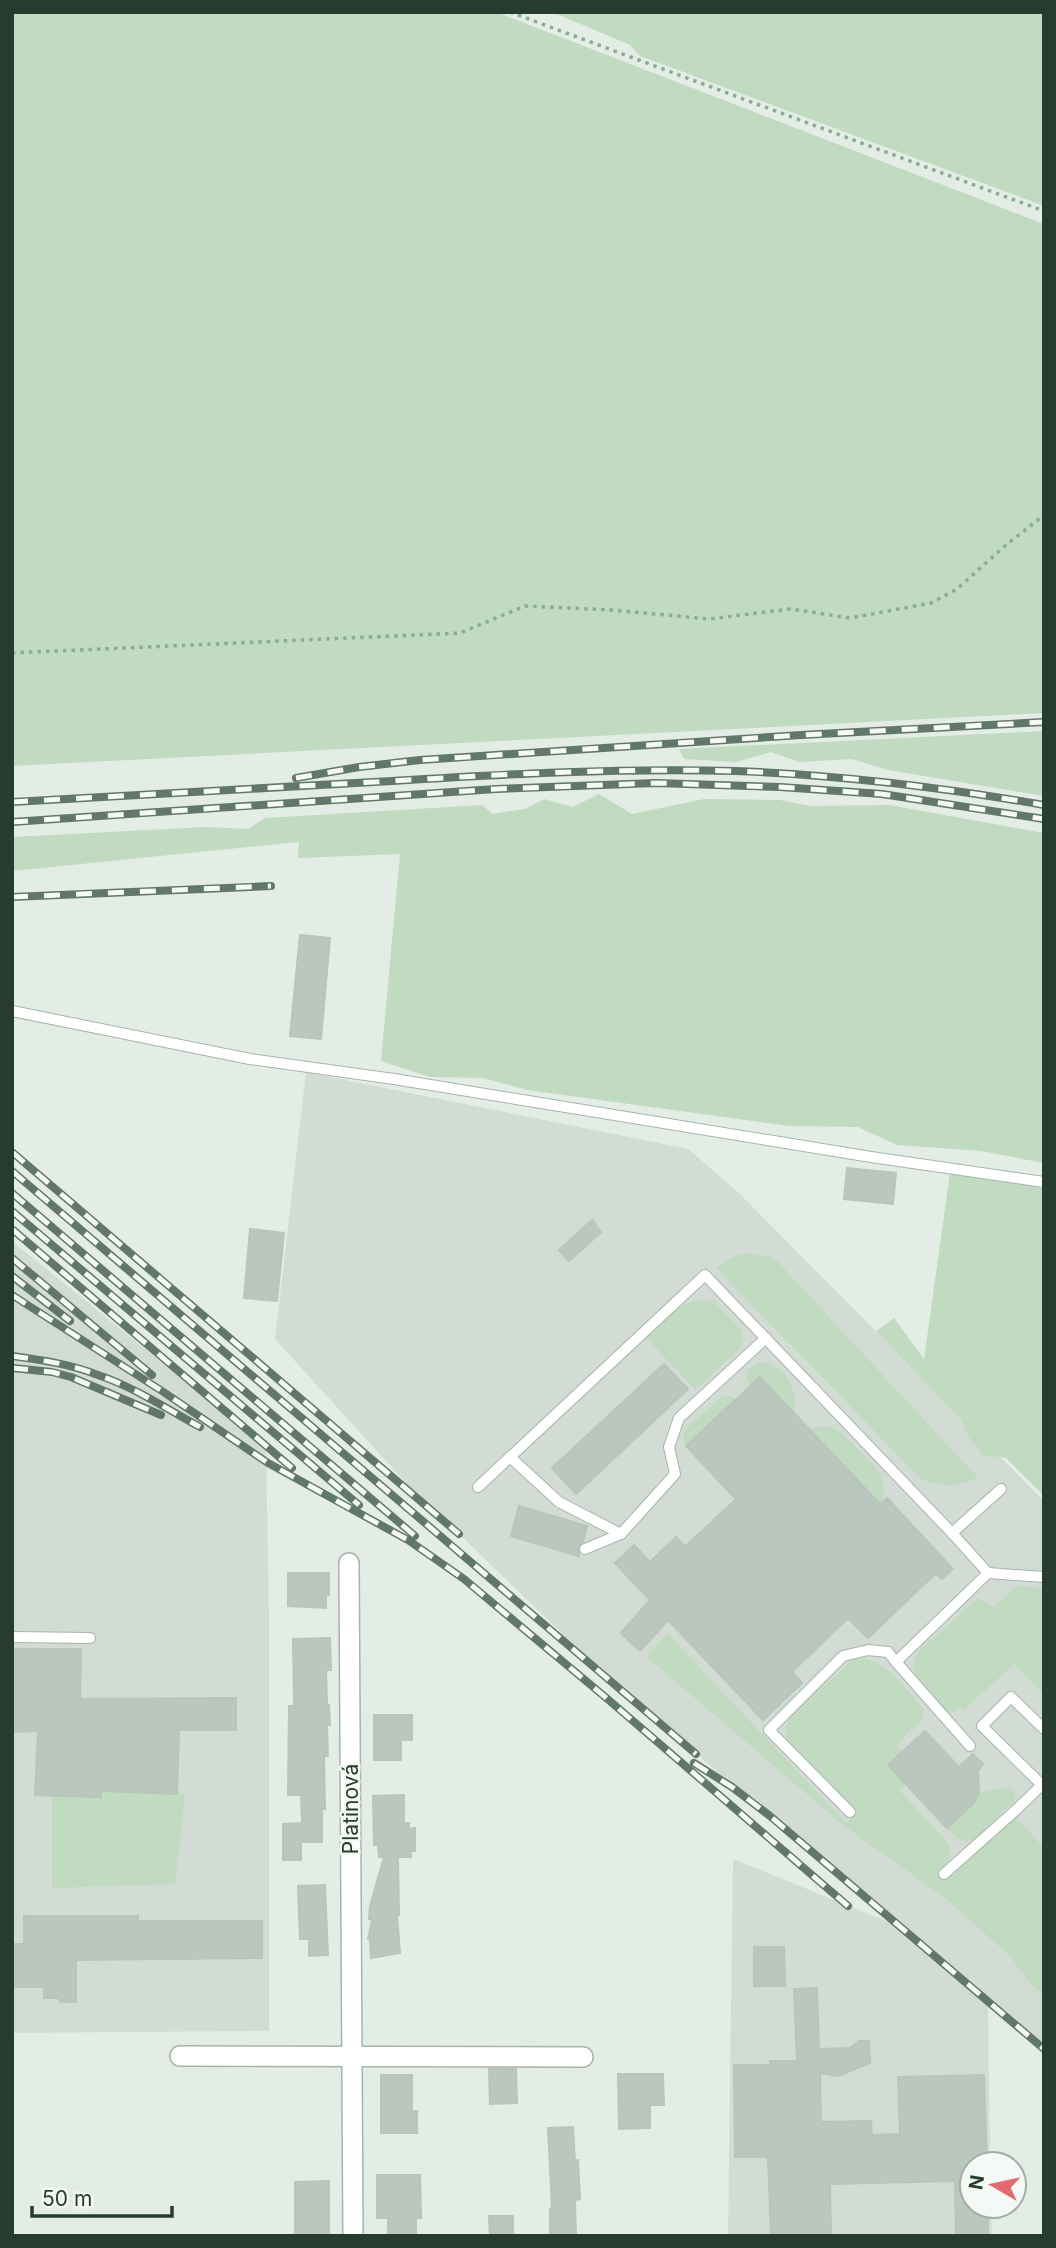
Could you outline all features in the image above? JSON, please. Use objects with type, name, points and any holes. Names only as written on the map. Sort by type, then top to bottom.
[{"type":"street","name":"Platinová","points":[[349,1563],[354,2236]]},
{"type":"street","points":[[180,2056],[583,2057]]},
{"type":"lane","points":[[12,1011],[250,1059],[408,1081],[871,1157],[1044,1182]]},
{"type":"lane","points":[[478,1487],[705,1275],[988,1573],[1044,1577]]},
{"type":"lane","points":[[585,1549],[621,1534],[675,1474],[669,1447],[679,1418],[766,1339]]},
{"type":"lane","points":[[510,1457],[559,1503],[621,1534]]},
{"type":"lane","points":[[952,1533],[1001,1489]]},
{"type":"lane","points":[[896,1662],[988,1573]]},
{"type":"lane","points":[[12,1637],[90,1638]]},
{"type":"lane","points":[[850,1812],[769,1730],[843,1656],[868,1650],[888,1652],[970,1746]]},
{"type":"lane","points":[[944,1874],[1043,1784],[982,1726],[1011,1697],[1044,1729]]},
{"type":"path","points":[[510,12],[1044,211]]},
{"type":"path","points":[[12,653],[460,633],[525,606],[612,610],[709,619],[790,608],[850,618],[931,603],[957,589],[1044,515]]},
{"type":"shaded area","points":[[306,1072],[688,1149],[739,1193],[1044,1501],[1044,2049],[988,2003],[990,2150],[958,2150],[958,2220],[991,2220],[992,2236],[728,2236],[733,1859],[896,1925],[608,1678],[425,1504],[275,1339]]},
{"type":"shaded area","points":[[12,1241],[266,1447],[269,1611],[269,2031],[12,2033]]},
{"type":"green space","points":[[12,12],[496,12],[1044,224],[1044,713],[12,766]]},
{"type":"green space","points":[[552,12],[1044,12],[1044,206],[640,56],[630,45]]},
{"type":"green space","points":[[1044,731],[1044,796],[888,770],[852,759],[799,762],[771,752],[737,762],[684,759],[679,749]]},
{"type":"green space","points":[[599,794],[632,814],[704,799],[780,800],[811,806],[889,805],[1044,833],[1044,1163],[981,1151],[897,1145],[858,1127],[789,1126],[527,1090],[483,1078],[430,1077],[381,1061],[400,854],[298,858],[299,842],[12,871],[12,837],[206,827],[248,829],[265,818],[483,805],[492,814],[525,809],[544,799],[573,807]]},
{"type":"green space","points":[[950,1173],[1000,1179],[1044,1189],[1044,1496],[1006,1458],[982,1455],[966,1433],[961,1419],[876,1331],[894,1318],[924,1359]]},
{"type":"green space","points":[[744,1253],[771,1257],[779,1263],[978,1478],[950,1485],[921,1479],[716,1268],[730,1258]]},
{"type":"green space","points":[[702,1300],[713,1301],[741,1329],[743,1341],[739,1349],[695,1390],[646,1337],[677,1308]]},
{"type":"green space","points":[[760,1362],[777,1368],[788,1380],[794,1395],[794,1412],[761,1377],[751,1386],[746,1379],[748,1369]]},
{"type":"green space","points":[[723,1396],[736,1400],[686,1446],[683,1436],[685,1430]]},
{"type":"green space","points":[[816,1427],[831,1427],[840,1432],[873,1465],[883,1484],[884,1494],[880,1504],[811,1430]]},
{"type":"green space","points":[[1016,1586],[1044,1588],[1044,1695],[1014,1664],[963,1711],[958,1707],[950,1714],[928,1694],[917,1679],[914,1661],[918,1652],[978,1598],[994,1607]]},
{"type":"green space","points":[[667,1633],[846,1823],[858,1811],[796,1754],[787,1739],[787,1723],[793,1713],[854,1659],[874,1662],[893,1675],[924,1709],[923,1719],[897,1745],[902,1752],[888,1765],[906,1784],[899,1790],[948,1843],[949,1860],[939,1873],[944,1879],[1015,1816],[1044,1848],[1044,1996],[1028,1981],[1010,1956],[945,1898],[844,1826],[647,1657]]},
{"type":"green space","points":[[1014,1789],[1016,1796],[1013,1802],[975,1839],[963,1841],[947,1828],[974,1803],[979,1792]]},
{"type":"green space","points":[[101,1791],[185,1794],[175,1884],[52,1888],[52,1796],[100,1797]]},
{"type":"building","points":[[300,935],[330,938],[321,1039],[290,1036]]},
{"type":"building","points":[[847,1168],[896,1173],[893,1204],[844,1199]]},
{"type":"building","points":[[592,1220],[601,1232],[569,1261],[559,1250]]},
{"type":"building","points":[[250,1229],[284,1233],[277,1301],[244,1298]]},
{"type":"building","points":[[664,1364],[688,1389],[576,1494],[552,1468]]},
{"type":"building","points":[[760,1377],[880,1504],[887,1498],[953,1569],[942,1579],[936,1573],[868,1638],[848,1618],[792,1672],[802,1683],[763,1720],[668,1620],[640,1651],[621,1633],[650,1600],[615,1563],[634,1545],[650,1562],[676,1537],[685,1547],[736,1499],[686,1446]]},
{"type":"building","points":[[519,1506],[587,1526],[583,1542],[578,1547],[579,1556],[511,1536]]},
{"type":"building","points":[[288,1573],[329,1573],[326,1608],[288,1606]]},
{"type":"building","points":[[330,1638],[331,1670],[326,1670],[330,1725],[327,1725],[328,1756],[324,1756],[325,1809],[322,1809],[322,1842],[301,1842],[301,1860],[283,1860],[283,1824],[302,1823],[301,1795],[288,1795],[289,1706],[294,1706],[293,1639]]},
{"type":"building","points":[[12,1649],[81,1649],[80,1699],[236,1698],[236,1730],[179,1730],[177,1794],[101,1791],[101,1797],[35,1795],[38,1731],[12,1732]]},
{"type":"building","points":[[374,1715],[412,1715],[412,1740],[401,1740],[401,1760],[374,1760]]},
{"type":"building","points":[[925,1731],[959,1767],[973,1754],[983,1764],[978,1771],[979,1792],[974,1803],[947,1828],[888,1765]]},
{"type":"building","points":[[404,1795],[404,1823],[409,1823],[409,1829],[415,1828],[415,1851],[411,1851],[411,1857],[398,1857],[397,1915],[400,1953],[371,1958],[368,1939],[372,1920],[369,1919],[370,1906],[384,1857],[379,1857],[378,1845],[374,1845],[373,1796]]},
{"type":"building","points":[[325,1885],[328,1955],[309,1956],[309,1939],[300,1939],[298,1886]]},
{"type":"building","points":[[24,1916],[138,1916],[138,1921],[262,1921],[262,1958],[76,1960],[76,2002],[61,2002],[58,1998],[44,1998],[44,1987],[12,1987],[12,1944],[24,1944]]},
{"type":"building","points":[[754,1947],[784,1947],[785,1986],[754,1986]]},
{"type":"building","points":[[817,1988],[819,2049],[850,2048],[859,2041],[869,2041],[870,2063],[838,2076],[820,2073],[821,2122],[871,2121],[872,2135],[900,2134],[898,2077],[984,2075],[987,2150],[958,2150],[958,2220],[988,2220],[988,2236],[956,2236],[955,2181],[830,2184],[831,2236],[771,2236],[768,2157],[735,2157],[734,2065],[770,2065],[770,2061],[797,2061],[794,1989]]},
{"type":"building","points":[[489,2069],[516,2069],[517,2103],[490,2104]]},
{"type":"building","points":[[618,2074],[663,2074],[664,2105],[650,2105],[650,2128],[619,2129]]},
{"type":"building","points":[[381,2075],[412,2075],[412,2111],[417,2111],[417,2133],[381,2133]]},
{"type":"building","points":[[573,2127],[580,2199],[575,2200],[576,2236],[550,2236],[552,2209],[548,2128]]},
{"type":"building","points":[[377,2175],[420,2175],[421,2218],[416,2218],[416,2236],[388,2236],[388,2218],[377,2218]]},
{"type":"building","points":[[329,2181],[329,2236],[295,2236],[295,2182]]},
{"type":"building","points":[[489,2216],[513,2216],[513,2236],[490,2236]]},
{"type":"railway","points":[[296,778],[420,760],[1044,722]]},
{"type":"railway","points":[[12,802],[520,774],[692,770],[851,779],[928,787],[1044,805]]},
{"type":"railway","points":[[12,822],[496,789],[656,783],[882,794],[1044,819]]},
{"type":"railway","points":[[12,897],[271,886]]},
{"type":"railway","points":[[12,1152],[459,1534]]},
{"type":"railway","points":[[12,1171],[696,1754]]},
{"type":"railway","points":[[12,1193],[415,1536]]},
{"type":"railway","points":[[12,1211],[359,1505]]},
{"type":"railway","points":[[12,1229],[292,1468]]},
{"type":"railway","points":[[12,1258],[152,1375]]},
{"type":"railway","points":[[12,1276],[70,1321]]},
{"type":"railway","points":[[12,1295],[268,1463],[408,1540],[464,1579],[848,1906]]},
{"type":"railway","points":[[12,1356],[66,1365],[111,1380],[200,1427]]},
{"type":"railway","points":[[12,1368],[71,1377],[161,1415]]},
{"type":"railway","points":[[694,1763],[770,1816],[1044,2049]]}]
